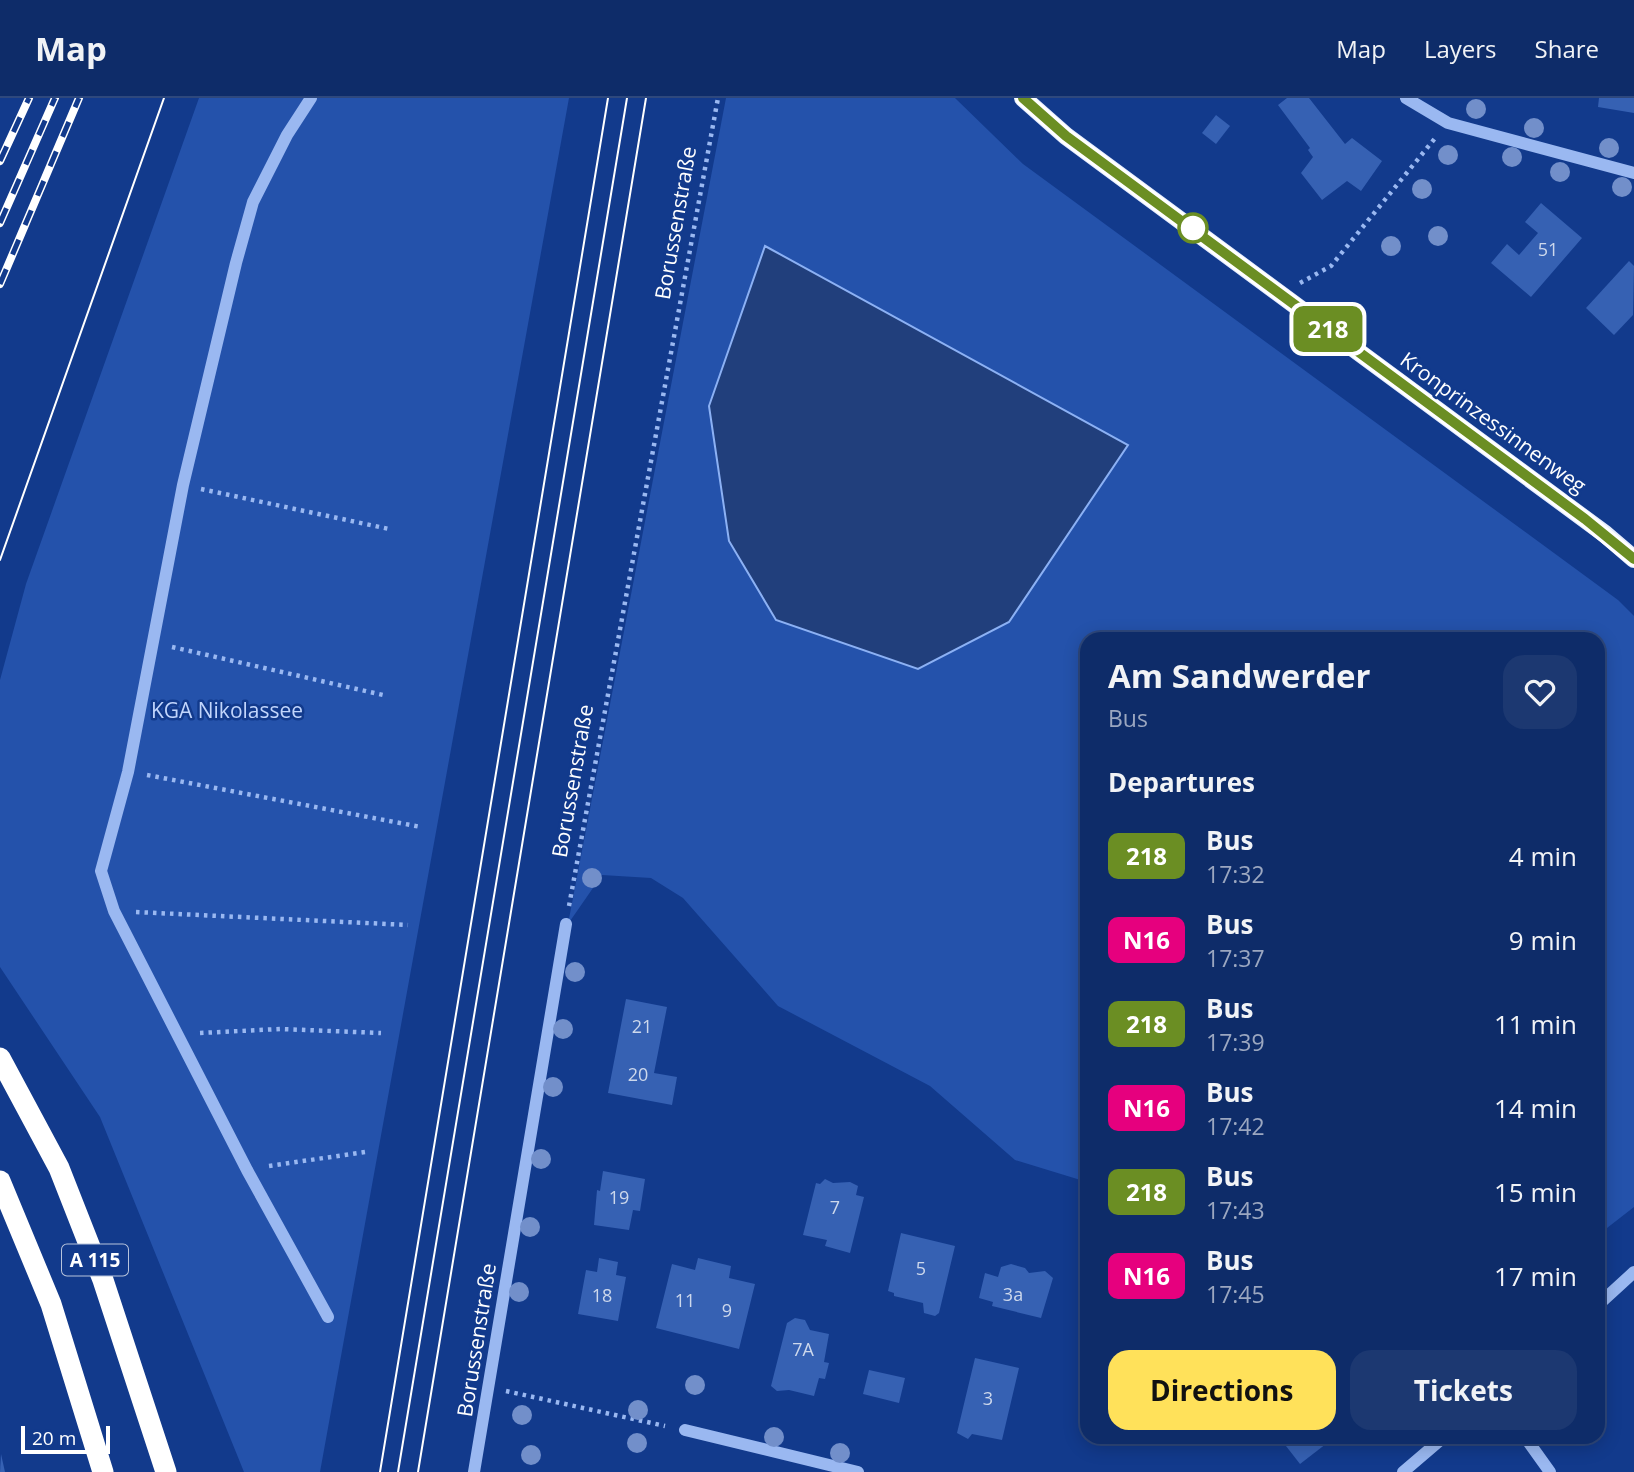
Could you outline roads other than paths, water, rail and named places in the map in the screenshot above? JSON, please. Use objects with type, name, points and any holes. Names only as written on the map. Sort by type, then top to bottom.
[{"type":"highway","name":"A 115","points":[[0,1058],[59,1168],[103,1280],[166,1472]]},
{"type":"highway","name":"A 115","points":[[0,1181],[51,1304],[103,1472]]},
{"type":"main road","name":"Kronprinzessinnenweg","points":[[1023,98],[1066,136],[1594,526],[1634,559]]},
{"type":"street","points":[[311,98],[286,135],[253,202],[183,485],[128,772],[101,872],[114,911],[247,1170],[328,1317]]},
{"type":"street","points":[[1406,98],[1448,123],[1634,173]]},
{"type":"street","name":"Borussenstraße","points":[[474,1472],[566,924]]},
{"type":"street","points":[[1605,1299],[1634,1272]]},
{"type":"street","points":[[685,1430],[858,1472]]},
{"type":"street","points":[[1403,1472],[1436,1444]]},
{"type":"street","points":[[1530,1444],[1550,1472]]},
{"type":"tram line","points":[[0,560],[164,98]]},
{"type":"tram line","points":[[380,1472],[608,98]]},
{"type":"tram line","points":[[398,1472],[627,98]]},
{"type":"tram line","points":[[418,1472],[646,98]]},
{"type":"railway","points":[[0,161],[29,98]]},
{"type":"railway","points":[[0,223],[55,98]]},
{"type":"railway","points":[[0,284],[79,98]]},
{"type":"park label","name":"KGA Nikolassee","points":[[227,711]]}]
